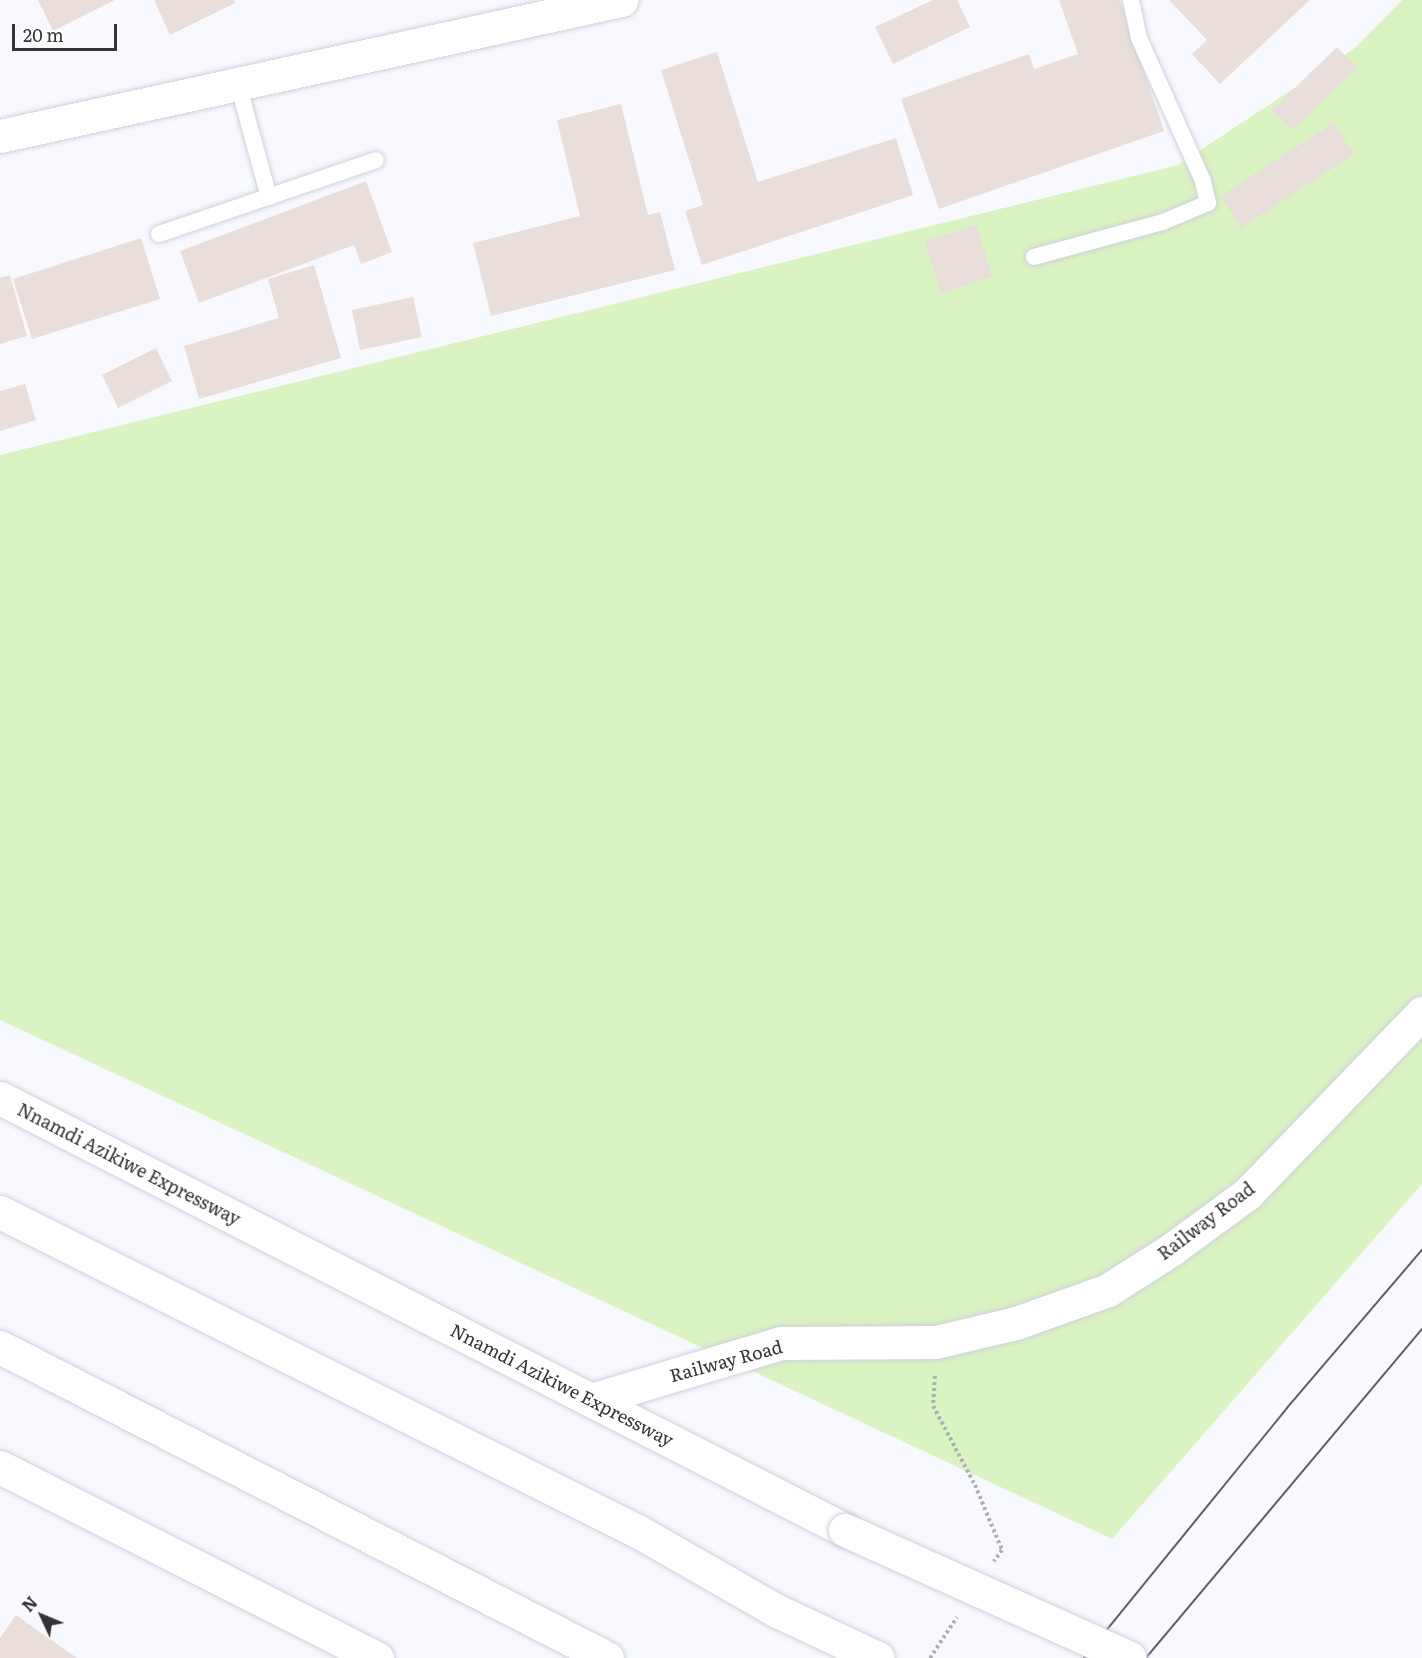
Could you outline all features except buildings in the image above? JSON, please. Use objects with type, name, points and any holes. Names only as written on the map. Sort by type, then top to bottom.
[{"type":"main road","points":[[0,136],[621,0]]},
{"type":"main road","name":"Railway Road","points":[[591,1400],[781,1343],[936,1342],[1016,1323],[1108,1290],[1172,1249],[1247,1194],[1422,1013]]},
{"type":"main road","name":"Nnamdi Azikiwe Expressway","points":[[0,1098],[845,1530],[1130,1658]]},
{"type":"main road","points":[[0,1212],[639,1532],[777,1611],[878,1658]]},
{"type":"main road","points":[[0,1347],[607,1658]]},
{"type":"main road","points":[[0,1467],[377,1658]]},
{"type":"lane","points":[[1034,257],[1163,222],[1208,203],[1203,181],[1139,38],[1131,0]]},
{"type":"lane","points":[[238,84],[269,197]]},
{"type":"lane","points":[[159,234],[376,160]]},
{"type":"path","points":[[936,1342],[933,1406],[975,1485],[1002,1550],[989,1569]]},
{"type":"path","points":[[930,1658],[963,1609]]},
{"type":"green space","points":[[1402,0],[1422,0],[1422,1184],[1112,1539],[0,1020],[0,455],[1178,165],[1355,48]]},
{"type":"tram line","points":[[1084,1658],[1287,1408],[1422,1250]]},
{"type":"tram line","points":[[1146,1658],[1422,1329]]}]
